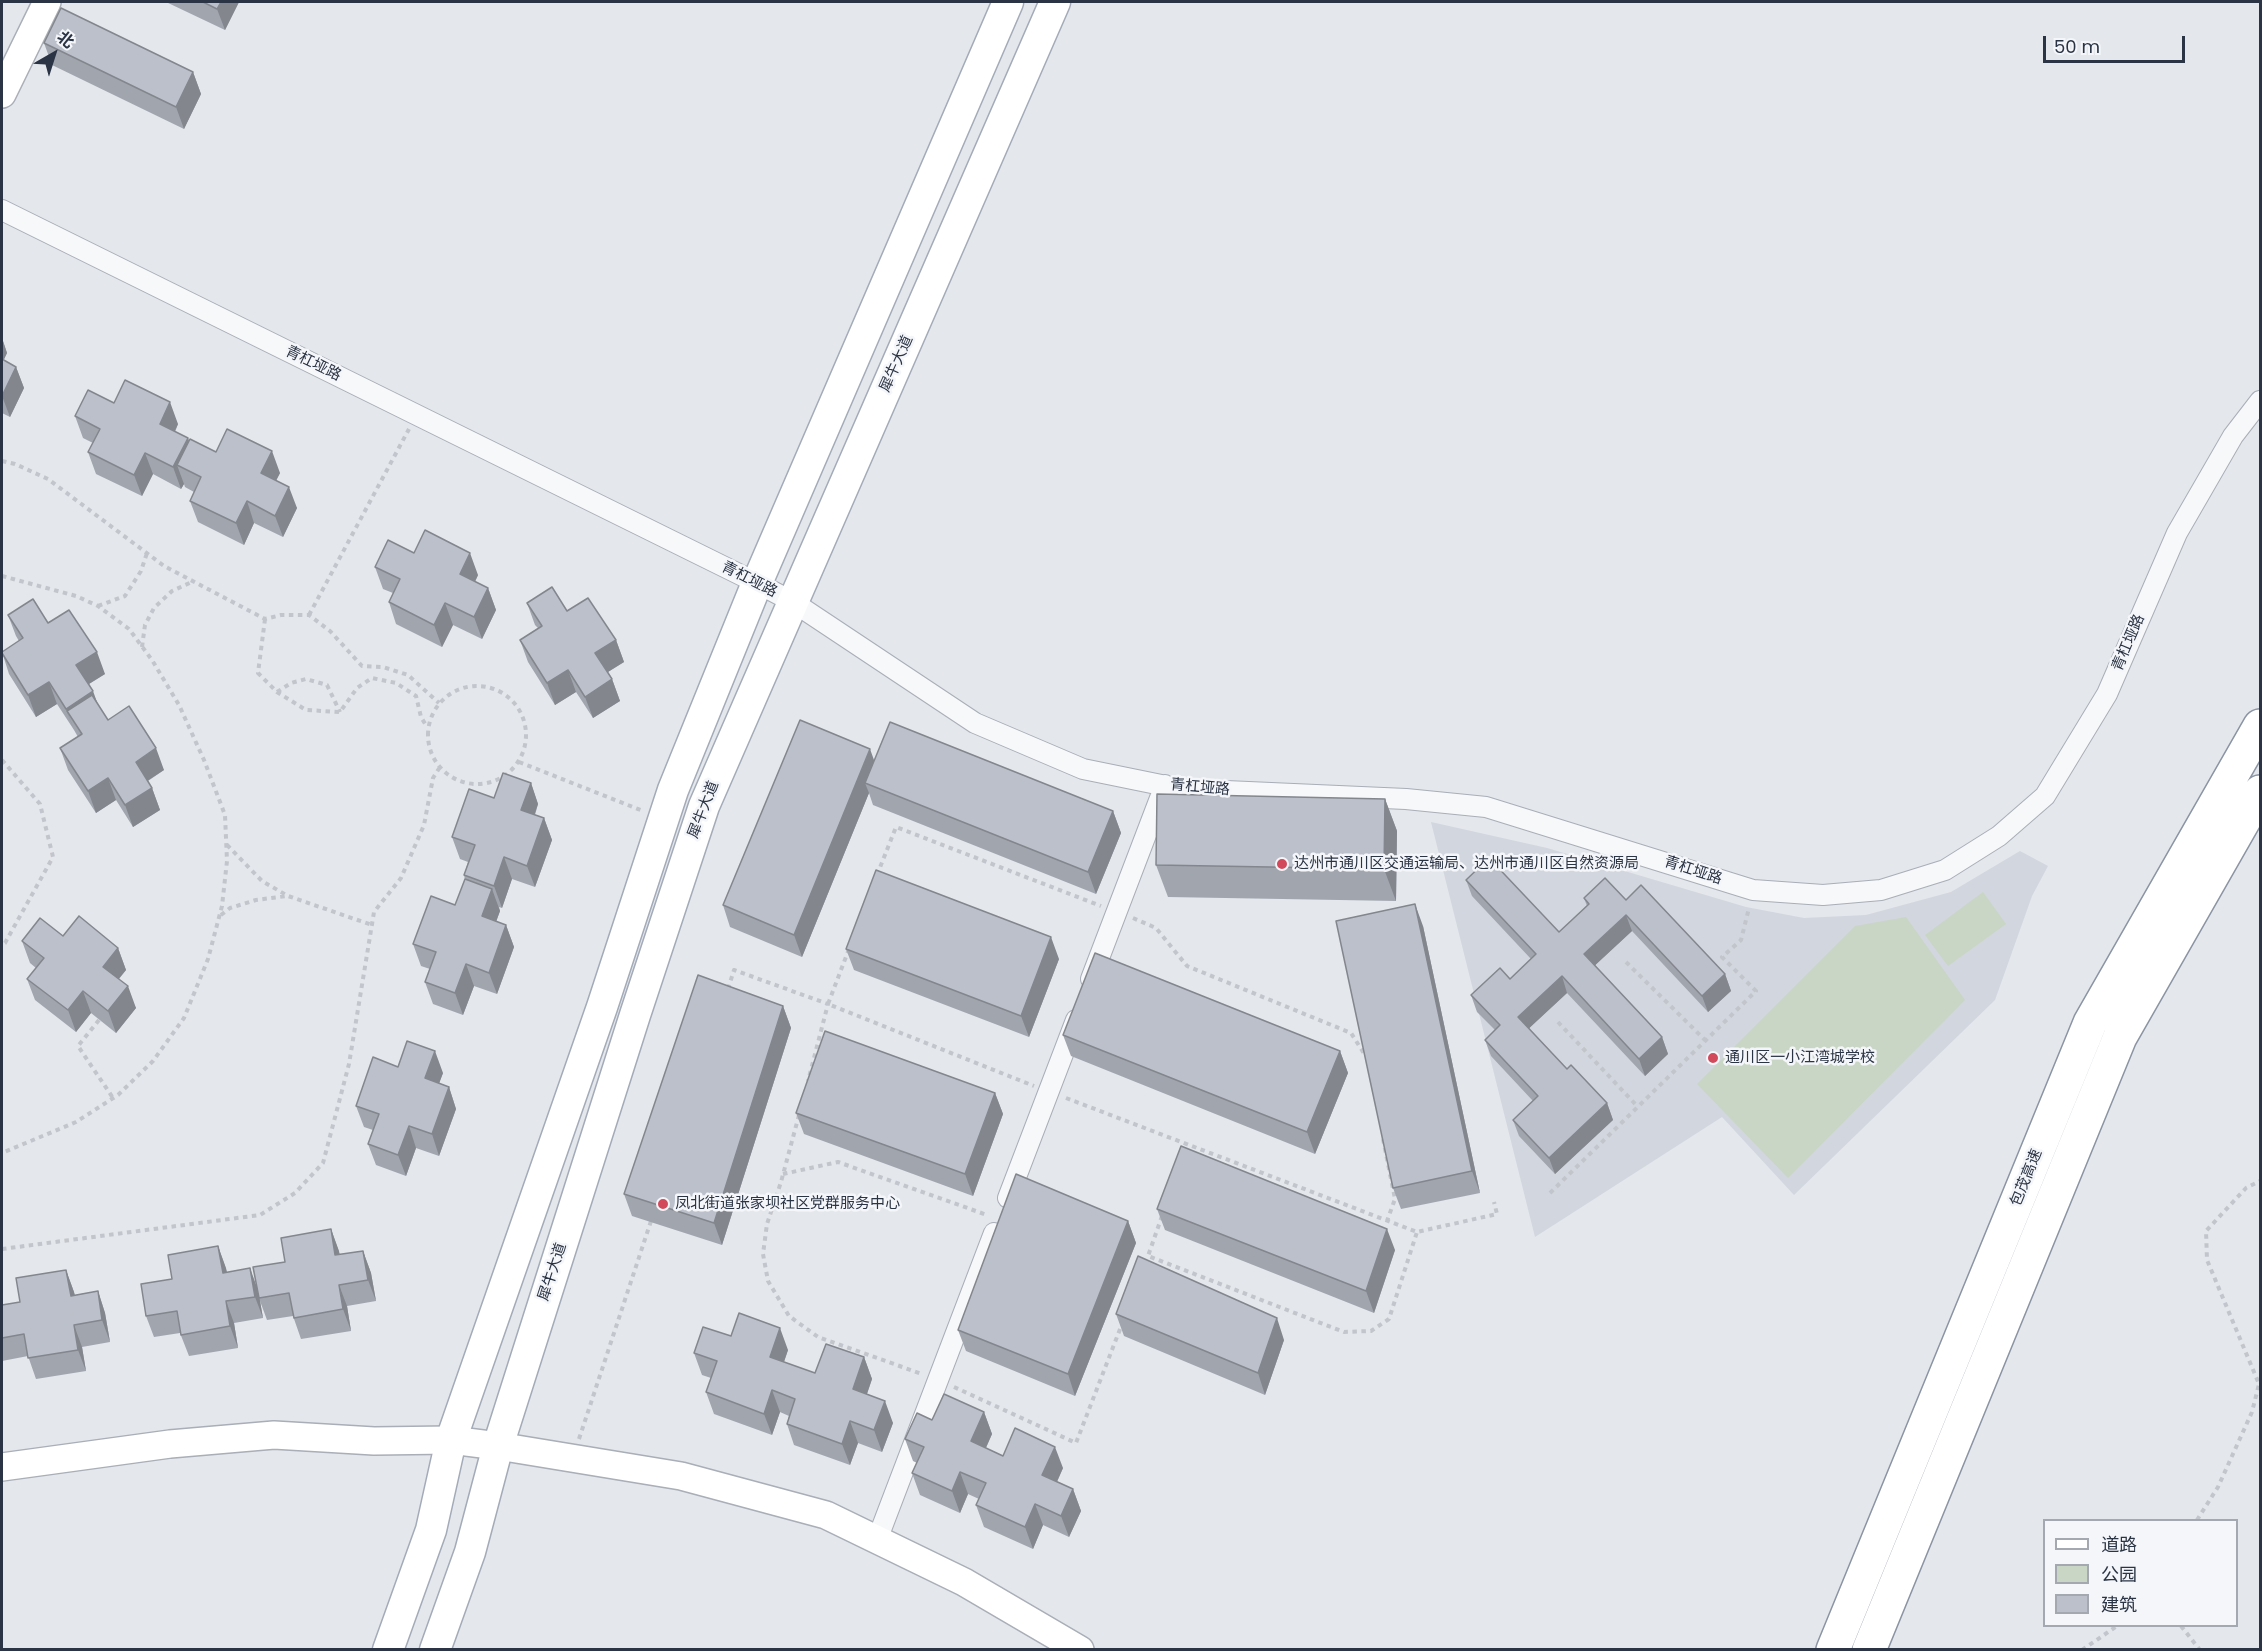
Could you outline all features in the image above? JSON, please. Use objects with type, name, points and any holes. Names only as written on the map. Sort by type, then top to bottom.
[{"type":"highway","name":"包茂高速","points":[[1833,1650],[2090,1023],[2260,726]]},
{"type":"highway","points":[[1869,1650],[2120,1037],[2260,792]]},
{"type":"main road","points":[[388,1650],[431,1530],[451,1440],[602,1007],[673,790],[757,583],[1008,2]]},
{"type":"main road","name":"犀牛大道","points":[[435,1650],[470,1552],[498,1446],[635,1014],[704,806],[1055,2]]},
{"type":"street","points":[[2,94],[47,2]]},
{"type":"street","name":"青杠垭路","points":[[2,210],[757,583],[793,602],[975,723],[1083,769],[1181,789],[1406,799],[1486,807],[1753,890],[1823,895],[1881,890],[1945,870],[1999,836],[2045,796],[2107,694],[2177,533],[2233,436],[2260,401]]},
{"type":"street","points":[[877,1540],[1166,785]]},
{"type":"street","points":[[2,1467],[170,1444],[274,1435],[374,1441],[451,1440],[681,1476],[826,1515],[963,1581],[1080,1650]]},
{"type":"path","points":[[309,615],[416,415]]},
{"type":"path","points":[[2,461],[15,464],[48,479],[164,566],[265,620],[281,615],[309,615],[330,631],[362,666],[383,667],[408,675],[439,703]]},
{"type":"path","points":[[98,606],[125,596],[141,571],[147,553]]},
{"type":"path","points":[[2,576],[76,596],[98,606],[129,629],[179,705],[204,760],[225,815],[227,861],[219,916],[208,959],[184,1018],[153,1061],[113,1098],[76,1122],[2,1153]]},
{"type":"path","points":[[142,647],[146,625],[154,608],[172,591],[195,581]]},
{"type":"path","points":[[265,620],[258,673],[277,692],[306,710],[340,712]]},
{"type":"path","points":[[340,712],[357,688],[372,678],[396,683],[416,696],[421,717],[428,728]]},
{"type":"path","points":[[277,692],[291,683],[306,679],[327,685],[340,712]]},
{"type":"path","points":[[467,686],[483,686],[499,691],[512,701],[522,715],[526,731],[525,747],[518,762],[507,774],[493,782],[478,784],[462,782],[447,775],[429,748],[430,717],[439,703],[452,692],[467,686]]},
{"type":"path","points":[[2,760],[40,804],[53,857],[2,945]]},
{"type":"path","points":[[518,762],[663,819]]},
{"type":"path","points":[[2,1249],[260,1215],[295,1192],[323,1163],[349,1064],[374,912],[400,878],[424,825],[433,778],[440,767]]},
{"type":"path","points":[[226,845],[262,881],[288,896],[372,925]]},
{"type":"path","points":[[1550,1193],[1756,991],[1722,957],[1741,940],[1753,890]]},
{"type":"path","points":[[219,916],[230,908],[256,900],[288,896]]},
{"type":"path","points":[[1117,912],[1156,928],[1187,966],[1351,1033],[1366,1056]]},
{"type":"path","points":[[1626,962],[1705,1040]]},
{"type":"path","points":[[726,993],[734,970],[828,1004],[807,1082]]},
{"type":"path","points":[[99,1020],[78,1047],[113,1098]]},
{"type":"path","points":[[1558,1022],[1638,1107]]},
{"type":"path","points":[[802,1105],[767,1224],[763,1254],[768,1281],[789,1316],[818,1337],[938,1380],[1076,1443],[1122,1322]]},
{"type":"path","points":[[1382,1133],[1395,1199],[1387,1221]]},
{"type":"path","points":[[1184,1155],[1189,1145]]},
{"type":"path","points":[[783,1174],[838,1162],[999,1220]]},
{"type":"path","points":[[2198,1519],[2218,1487],[2252,1412],[2259,1384],[2207,1260],[2206,1231],[2246,1188],[2260,1180]]},
{"type":"path","points":[[573,1458],[655,1208]]},
{"type":"path","points":[[1143,1267],[1164,1211]]},
{"type":"path","points":[[1148,1256],[1344,1332],[1371,1331],[1389,1319],[1418,1232]]},
{"type":"path","points":[[2082,1650],[2116,1627]]},
{"type":"path","points":[[2182,1627],[2200,1650]]},
{"type":"shaded area","name":"通川区一小江湾城学校","points":[[1431,822],[1547,848],[1746,907],[1804,918],[1866,915],[1951,892],[2020,851],[2048,866],[2032,896],[1995,1000],[1794,1195],[1722,1117],[1535,1237]]},
{"type":"green space","points":[[1983,892],[2006,924],[1948,966],[1925,935]]},
{"type":"green space","points":[[1906,917],[1965,1000],[1788,1178],[1697,1084],[1855,926]]},
{"type":"building","points":[[203,2],[221,2],[217,9]]},
{"type":"building","points":[[61,8],[193,72],[176,107],[44,43]]},
{"type":"building","points":[[2,359],[16,367],[2,396]]},
{"type":"building","points":[[125,380],[170,402],[160,424],[188,438],[173,467],[145,453],[134,475],[88,452],[100,429],[75,416],[88,390],[114,403]]},
{"type":"building","points":[[227,429],[272,451],[261,473],[289,487],[275,516],[247,501],[236,523],[190,501],[201,477],[177,465],[190,439],[216,452]]},
{"type":"building","points":[[425,530],[470,553],[460,574],[488,588],[474,617],[445,603],[434,625],[389,602],[400,579],[375,567],[388,540],[414,553]]},
{"type":"building","points":[[552,587],[567,611],[588,598],[616,640],[595,653],[612,679],[585,697],[568,670],[547,683],[520,640],[542,626],[527,603]]},
{"type":"building","points":[[33,599],[48,623],[69,610],[97,652],[76,665],[93,691],[66,709],[49,682],[28,695],[2,653],[23,638],[8,615]]},
{"type":"building","points":[[92,695],[108,720],[129,706],[156,748],[136,762],[152,788],[125,805],[108,778],[88,791],[60,748],[82,734],[67,711]]},
{"type":"building","points":[[800,720],[870,749],[794,935],[723,905]]},
{"type":"building","points":[[890,722],[1113,811],[1088,872],[865,783]]},
{"type":"building","points":[[503,773],[531,783],[521,810],[544,818],[527,866],[504,857],[494,886],[464,875],[475,845],[452,837],[469,789],[494,798]]},
{"type":"building","points":[[1157,794],[1385,799],[1384,869],[1156,865]]},
{"type":"building","points":[[1489,858],[1559,932],[1589,904],[1584,898],[1605,878],[1626,900],[1641,885],[1725,974],[1702,996],[1626,915],[1584,954],[1662,1037],[1639,1059],[1562,976],[1518,1017],[1567,1069],[1571,1065],[1607,1103],[1549,1158],[1513,1120],[1538,1096],[1485,1040],[1500,1025],[1471,995],[1500,968],[1510,979],[1536,954],[1466,880]]},
{"type":"building","points":[[876,870],[1051,937],[1021,1016],[846,949]]},
{"type":"building","points":[[465,879],[492,889],[482,916],[506,925],[489,973],[466,964],[455,993],[425,982],[436,952],[413,944],[431,896],[455,905]]},
{"type":"building","points":[[1415,904],[1472,1171],[1393,1188],[1336,921]]},
{"type":"building","points":[[79,916],[118,948],[103,967],[128,986],[108,1011],[83,991],[68,1010],[27,979],[44,958],[22,941],[40,918],[63,936]]},
{"type":"building","points":[[1095,953],[1340,1051],[1307,1132],[1063,1035]]},
{"type":"building","points":[[698,975],[783,1006],[714,1223],[624,1194]]},
{"type":"building","points":[[825,1031],[995,1093],[965,1174],[796,1113]]},
{"type":"building","points":[[407,1041],[435,1051],[425,1078],[449,1087],[432,1134],[409,1126],[398,1155],[368,1144],[379,1114],[356,1106],[373,1057],[398,1067]]},
{"type":"building","points":[[1181,1146],[1387,1229],[1366,1291],[1157,1209]]},
{"type":"building","points":[[1016,1174],[1128,1221],[1068,1374],[958,1330]]},
{"type":"building","points":[[331,1229],[335,1255],[363,1251],[368,1280],[339,1285],[343,1309],[294,1318],[289,1293],[259,1298],[253,1267],[285,1262],[281,1238]]},
{"type":"building","points":[[218,1246],[223,1273],[250,1268],[255,1297],[226,1301],[230,1326],[181,1335],[177,1311],[146,1316],[141,1284],[172,1279],[168,1255]]},
{"type":"building","points":[[1138,1256],[1277,1318],[1258,1373],[1116,1314]]},
{"type":"building","points":[[66,1270],[71,1296],[98,1291],[102,1320],[74,1325],[78,1350],[28,1358],[24,1334],[2,1338],[2,1305],[20,1302],[16,1278]]},
{"type":"building","points":[[739,1313],[780,1328],[770,1357],[815,1373],[826,1344],[864,1357],[853,1389],[885,1401],[874,1430],[850,1421],[842,1444],[787,1424],[795,1399],[772,1390],[764,1414],[706,1392],[717,1361],[694,1353],[703,1327],[731,1336]]},
{"type":"building","points":[[944,1394],[984,1412],[971,1441],[1003,1456],[1015,1428],[1055,1447],[1042,1475],[1073,1489],[1061,1516],[1035,1504],[1025,1527],[976,1505],[986,1483],[960,1472],[952,1491],[912,1473],[924,1447],[905,1439],[917,1413],[932,1420]]},
{"type":"place","name":"达州市通川区交通运输局、达州市通川区自然资源局","points":[[1282,864]]},
{"type":"place","name":"通川区一小江湾城学校","points":[[1713,1058]]},
{"type":"place","name":"凤北街道张家坝社区党群服务中心","points":[[663,1204]]}]
